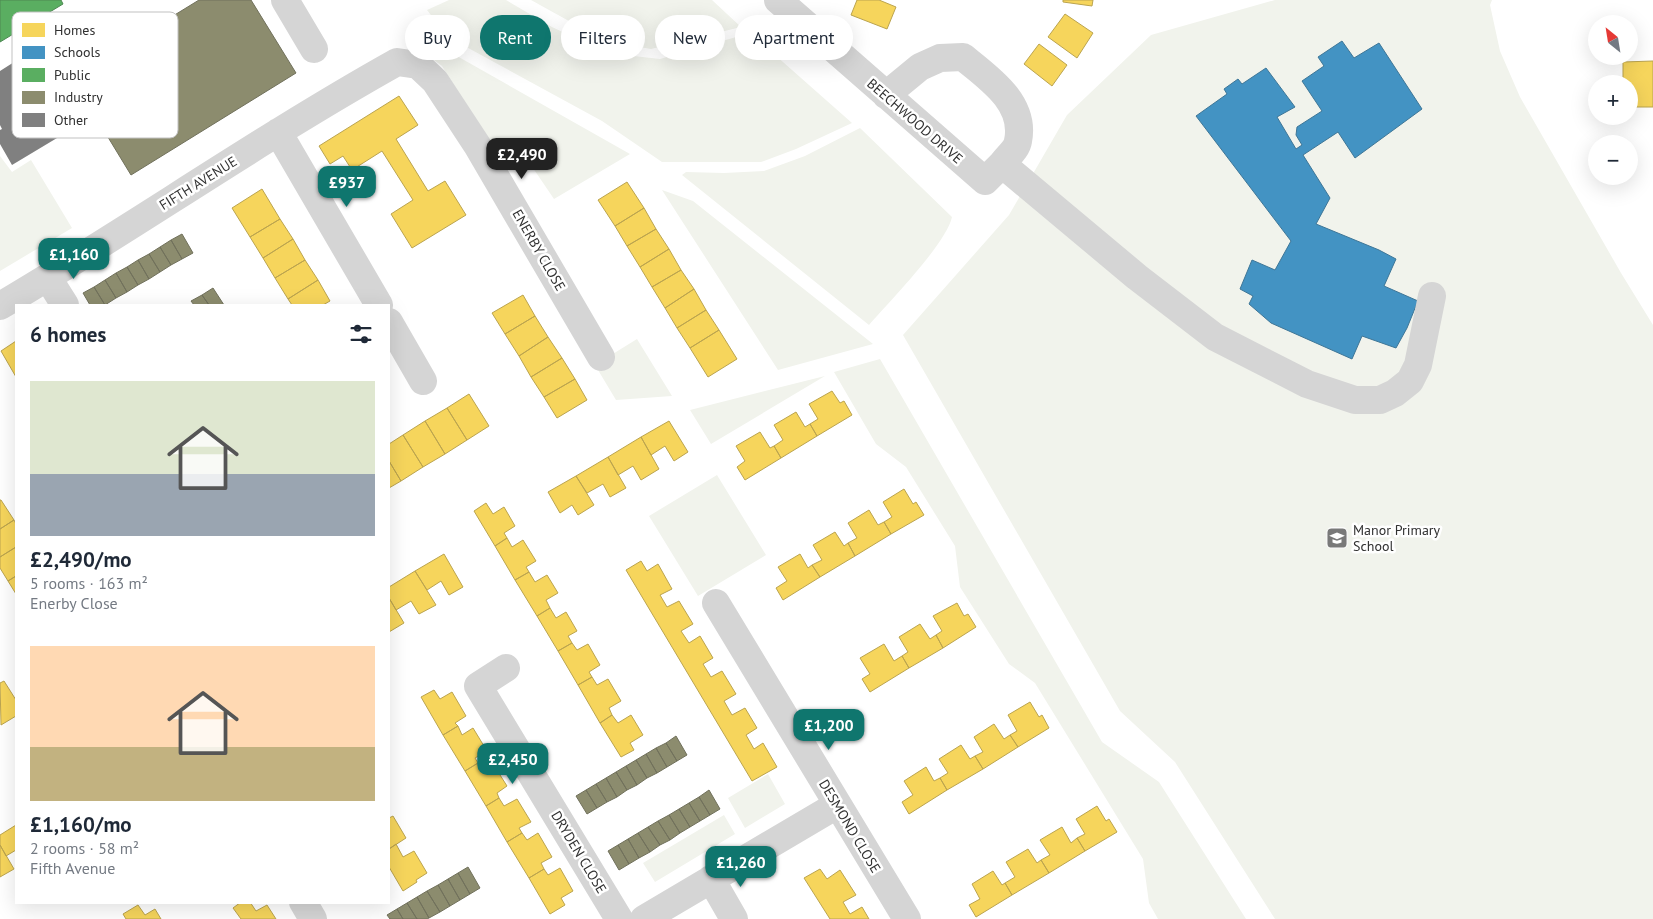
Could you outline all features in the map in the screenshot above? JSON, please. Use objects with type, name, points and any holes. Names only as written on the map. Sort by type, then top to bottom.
[{"type":"street","points":[[285,0],[314,49]]},
{"type":"street","name":"BEECHWOOD DRIVE","points":[[778,0],[886,95],[1003,175],[1215,337],[1306,384],[1355,400],[1380,400],[1395,393],[1410,381],[1418,365],[1432,296]]},
{"type":"street","points":[[886,95],[920,67],[940,58],[963,57],[1004,93],[1019,119],[1018,143],[1003,175]]},
{"type":"street","name":"FIFTH AVENUE","points":[[0,306],[48,278],[278,132],[397,62]]},
{"type":"street","name":"ENERBY CLOSE","points":[[397,62],[418,65],[435,81],[477,145],[601,357]]},
{"type":"street","points":[[278,132],[378,304]]},
{"type":"street","points":[[48,278],[63,304]]},
{"type":"street","points":[[390,324],[423,381]]},
{"type":"street","name":"DESMOND CLOSE","points":[[716,603],[907,919]]},
{"type":"street","name":"DRYDEN CLOSE","points":[[506,668],[478,686],[619,919]]},
{"type":"street","points":[[644,919],[837,805]]},
{"type":"street","points":[[711,879],[734,919]]},
{"type":"street","points":[[304,904],[313,919]]},
{"type":"shaded area","points":[[449,0],[506,0],[532,15],[480,15],[480,54],[470,49],[470,15],[431,15],[427,10]]},
{"type":"shaded area","points":[[531,0],[712,0],[735,21],[735,28],[725,31],[725,15],[655,15],[655,48],[651,49],[645,48],[645,15],[561,15],[561,17]]},
{"type":"shaded area","name":"Manor Primary School","points":[[1275,0],[1492,0],[1490,5],[1500,51],[1520,97],[1653,325],[1653,919],[1275,919],[1175,762],[1120,711],[903,335],[1009,215],[1067,115],[1151,35]]},
{"type":"shaded area","points":[[551,26],[561,31],[561,60],[645,60],[645,57],[655,58],[655,60],[725,60],[725,40],[735,37],[735,60],[781,60],[852,123],[796,149],[761,162],[662,162],[602,121],[490,60],[551,60]]},
{"type":"shaded area","points":[[434,60],[464,60],[630,154],[554,199],[518,146],[491,146],[442,66]]},
{"type":"shaded area","points":[[860,128],[952,217],[948,228],[928,257],[869,325],[682,175],[686,172],[764,171],[805,156]]},
{"type":"shaded area","points":[[0,156],[12,172],[31,160],[72,228],[0,271]]},
{"type":"shaded area","points":[[662,190],[693,201],[873,344],[778,370]]},
{"type":"shaded area","points":[[637,339],[672,396],[616,400],[595,365]]},
{"type":"shaded area","points":[[880,359],[1102,742],[1159,782],[1246,919],[1158,919],[1149,903],[1143,859],[1035,683],[1009,664],[960,587],[955,546],[906,467],[876,444],[834,372]]},
{"type":"shaded area","points":[[825,376],[711,444],[690,410]]},
{"type":"shaded area","points":[[717,475],[766,555],[698,596],[649,516]]},
{"type":"shaded area","points":[[768,774],[785,804],[745,828],[728,798]]},
{"type":"shaded area","points":[[724,815],[735,834],[655,882],[643,863]]},
{"type":"building: Homes","points":[[857,0],[879,0],[896,7],[887,29],[851,15]]},
{"type":"building: Homes","points":[[1063,0],[1093,0],[1092,6],[1063,2]]},
{"type":"building: Homes","points":[[1065,14],[1093,33],[1077,58],[1048,37]]},
{"type":"building: Homes","points":[[1039,44],[1067,65],[1052,86],[1024,64]]},
{"type":"building: Homes","points":[[1653,61],[1653,107],[1638,107],[1638,75],[1623,75],[1623,65],[1638,65],[1638,62]]},
{"type":"building: Homes","points":[[399,96],[418,125],[396,139],[428,191],[445,181],[466,215],[412,248],[391,214],[413,200],[382,151],[352,170],[343,156],[330,164],[319,146]]},
{"type":"building: Homes","points":[[627,182],[644,208],[615,226],[598,200]]},
{"type":"building: Homes","points":[[262,189],[280,219],[250,237],[232,208]]},
{"type":"building: Homes","points":[[644,208],[656,229],[627,246],[615,226]]},
{"type":"building: Homes","points":[[280,219],[293,239],[263,258],[250,237]]},
{"type":"building: Homes","points":[[656,229],[669,249],[640,267],[627,246]]},
{"type":"building: Homes","points":[[293,239],[305,260],[275,278],[263,258]]},
{"type":"building: Homes","points":[[669,249],[681,270],[652,287],[640,267]]},
{"type":"building: Homes","points":[[305,260],[318,280],[288,299],[275,278]]},
{"type":"building: Homes","points":[[681,270],[694,289],[665,308],[652,287]]},
{"type":"building: Homes","points":[[318,280],[330,301],[325,304],[291,304],[288,299]]},
{"type":"building: Homes","points":[[694,289],[706,310],[677,328],[665,308]]},
{"type":"building: Homes","points":[[523,295],[535,316],[505,334],[492,313]]},
{"type":"building: Homes","points":[[706,310],[719,330],[690,348],[677,328]]},
{"type":"building: Homes","points":[[535,316],[548,337],[519,356],[505,334]]},
{"type":"building: Homes","points":[[719,330],[737,359],[708,377],[690,348]]},
{"type":"building: Homes","points":[[548,337],[562,358],[531,377],[519,356]]},
{"type":"building: Homes","points":[[15,342],[15,375],[1,351]]},
{"type":"building: Homes","points":[[562,358],[575,379],[544,397],[531,377]]},
{"type":"building: Homes","points":[[575,379],[587,400],[557,418],[544,397]]},
{"type":"building: Homes","points":[[832,391],[840,403],[844,401],[852,415],[817,436],[810,424],[818,419],[809,404]]},
{"type":"building: Homes","points":[[469,394],[489,426],[467,440],[447,408]]},
{"type":"building: Homes","points":[[447,408],[467,440],[445,454],[425,421]]},
{"type":"building: Homes","points":[[796,412],[805,427],[810,424],[817,436],[781,458],[774,446],[783,440],[774,425]]},
{"type":"building: Homes","points":[[425,421],[445,454],[423,467],[403,435]]},
{"type":"building: Homes","points":[[669,421],[688,452],[674,461],[665,446],[651,455],[641,437]]},
{"type":"building: Homes","points":[[760,432],[770,448],[774,446],[781,458],[745,480],[737,467],[745,461],[736,446]]},
{"type":"building: Homes","points":[[403,435],[423,467],[401,481],[390,463],[390,443]]},
{"type":"building: Homes","points":[[641,437],[659,469],[641,480],[633,466],[618,475],[608,457]]},
{"type":"building: Homes","points":[[608,457],[626,488],[610,497],[603,484],[587,493],[576,476]]},
{"type":"building: Homes","points":[[390,463],[401,481],[390,487]]},
{"type":"building: Homes","points":[[576,476],[594,505],[578,515],[572,505],[560,513],[548,492]]},
{"type":"building: Homes","points":[[904,489],[913,504],[916,502],[924,515],[891,534],[884,522],[892,517],[883,502]]},
{"type":"building: Homes","points":[[0,500],[14,520],[0,529]]},
{"type":"building: Homes","points":[[486,503],[493,514],[504,507],[515,526],[504,533],[507,538],[495,546],[474,511]]},
{"type":"building: Homes","points":[[869,510],[878,525],[884,522],[891,534],[855,556],[848,543],[857,538],[848,523]]},
{"type":"building: Homes","points":[[14,520],[15,548],[0,557],[0,529]]},
{"type":"building: Homes","points":[[835,532],[844,546],[848,543],[855,556],[820,577],[812,565],[822,560],[813,545]]},
{"type":"building: Homes","points":[[507,538],[512,547],[523,540],[536,561],[526,567],[529,572],[515,580],[495,546]]},
{"type":"building: Homes","points":[[15,548],[15,577],[8,581],[0,568],[0,557]]},
{"type":"building: Homes","points":[[444,554],[463,587],[449,595],[441,581],[427,590],[415,571]]},
{"type":"building: Homes","points":[[800,554],[808,568],[812,565],[820,577],[783,600],[776,588],[787,581],[778,567]]},
{"type":"building: Homes","points":[[641,561],[647,571],[658,564],[672,589],[660,595],[667,607],[679,601],[693,624],[681,631],[689,643],[700,636],[713,658],[703,664],[711,677],[722,671],[736,694],[724,701],[732,715],[745,708],[757,728],[746,735],[754,749],[763,743],[777,767],[752,781],[626,570]]},
{"type":"building: Homes","points":[[415,571],[436,605],[419,614],[411,601],[396,610],[390,600],[390,586]]},
{"type":"building: Homes","points":[[529,572],[535,582],[547,575],[558,593],[546,600],[550,608],[537,616],[515,580]]},
{"type":"building: Homes","points":[[15,577],[15,592],[8,581]]},
{"type":"building: Homes","points":[[390,600],[404,623],[390,631]]},
{"type":"building: Homes","points":[[957,603],[964,616],[968,614],[976,627],[943,648],[936,635],[942,631],[933,616]]},
{"type":"building: Homes","points":[[550,608],[556,618],[566,612],[577,631],[568,636],[572,643],[558,651],[537,616]]},
{"type":"building: Homes","points":[[920,624],[930,639],[936,635],[943,648],[909,668],[902,656],[908,652],[899,637]]},
{"type":"building: Homes","points":[[572,643],[577,650],[588,644],[600,665],[589,672],[592,677],[578,685],[558,651]]},
{"type":"building: Homes","points":[[884,644],[894,661],[902,656],[909,668],[870,692],[862,679],[870,674],[860,658]]},
{"type":"building: Homes","points":[[592,677],[597,685],[608,679],[621,701],[609,708],[612,715],[600,723],[578,685]]},
{"type":"building: Homes","points":[[4,681],[15,698],[15,717],[1,725],[0,683]]},
{"type":"building: Homes","points":[[434,690],[440,699],[452,692],[466,716],[455,723],[458,726],[443,735],[421,697]]},
{"type":"building: Homes","points":[[1030,702],[1039,717],[1042,715],[1049,728],[1018,747],[1010,735],[1017,731],[1008,715]]},
{"type":"building: Homes","points":[[612,715],[618,723],[631,715],[643,735],[630,743],[634,750],[621,757],[600,723]]},
{"type":"building: Homes","points":[[994,724],[1004,739],[1010,735],[1018,747],[983,769],[975,756],[983,752],[974,737]]},
{"type":"building: Homes","points":[[458,726],[462,735],[473,728],[487,751],[475,758],[478,763],[465,771],[443,735]]},
{"type":"building: Homes","points":[[961,745],[970,759],[975,756],[983,769],[947,790],[940,778],[948,773],[939,759]]},
{"type":"building: Homes","points":[[478,763],[483,770],[493,764],[507,786],[497,793],[499,798],[486,806],[465,771]]},
{"type":"building: Homes","points":[[926,767],[934,781],[940,778],[947,790],[909,814],[902,802],[913,795],[904,781]]},
{"type":"building: Homes","points":[[499,798],[504,806],[517,799],[531,822],[519,828],[522,833],[507,842],[486,806]]},
{"type":"building: Homes","points":[[1097,806],[1106,821],[1109,819],[1117,832],[1085,851],[1077,838],[1085,834],[1076,819]]},
{"type":"building: Homes","points":[[393,816],[406,838],[390,848],[390,818]]},
{"type":"building: Homes","points":[[15,826],[15,851],[6,856],[0,845],[0,835]]},
{"type":"building: Homes","points":[[1062,827],[1071,843],[1077,838],[1085,851],[1049,873],[1041,860],[1050,855],[1040,840]]},
{"type":"building: Homes","points":[[522,833],[527,840],[538,833],[552,857],[541,863],[544,869],[529,878],[507,842]]},
{"type":"building: Homes","points":[[396,844],[403,857],[414,851],[427,873],[403,891],[390,869],[390,848]]},
{"type":"building: Homes","points":[[0,845],[14,869],[0,877]]},
{"type":"building: Homes","points":[[1028,849],[1037,863],[1041,860],[1049,873],[1012,895],[1005,883],[1015,877],[1006,862]]},
{"type":"building: Homes","points":[[560,868],[573,891],[561,898],[565,905],[550,914],[529,878],[544,869],[548,875]]},
{"type":"building: Homes","points":[[820,869],[827,879],[840,870],[856,895],[843,902],[850,914],[862,907],[869,919],[830,919],[804,878]]},
{"type":"building: Homes","points":[[993,871],[1002,885],[1005,883],[1012,895],[976,917],[969,905],[980,899],[972,884]]},
{"type":"building: Homes","points":[[238,904],[251,904],[256,911],[267,905],[276,919],[241,919],[233,908]]},
{"type":"building: Homes","points":[[138,905],[145,915],[155,909],[161,919],[126,919],[123,914]]},
{"type":"building: Schools","points":[[1342,41],[1354,58],[1379,43],[1422,109],[1355,158],[1338,132],[1303,155],[1330,198],[1316,224],[1396,259],[1384,286],[1418,301],[1396,348],[1362,336],[1352,359],[1271,323],[1249,304],[1253,296],[1240,289],[1252,260],[1275,270],[1291,241],[1196,116],[1227,94],[1224,89],[1238,79],[1242,84],[1266,68],[1295,107],[1277,117],[1296,149],[1302,145],[1296,135],[1297,127],[1322,111],[1302,81],[1324,66],[1318,57]]},
{"type":"building: Public","points":[[0,0],[61,0],[63,4],[50,12],[12,12],[12,35],[0,42]]},
{"type":"building: Industry","points":[[199,0],[251,0],[296,73],[131,175],[108,138],[178,138],[178,13]]},
{"type":"building: Industry","points":[[182,234],[193,253],[182,259],[171,240]]},
{"type":"building: Industry","points":[[171,240],[182,259],[171,265],[160,247]]},
{"type":"building: Industry","points":[[160,247],[171,265],[160,272],[149,254]]},
{"type":"building: Industry","points":[[149,254],[160,272],[149,279],[138,260]]},
{"type":"building: Industry","points":[[138,260],[149,279],[138,285],[127,267]]},
{"type":"building: Industry","points":[[127,267],[138,285],[127,292],[116,273]]},
{"type":"building: Industry","points":[[116,273],[127,292],[116,298],[105,280]]},
{"type":"building: Industry","points":[[105,280],[116,298],[104,304],[94,287]]},
{"type":"building: Industry","points":[[94,287],[104,304],[89,304],[83,293]]},
{"type":"building: Industry","points":[[213,288],[223,304],[208,304],[202,295]]},
{"type":"building: Industry","points":[[202,295],[208,304],[193,304],[191,301]]},
{"type":"building: Industry","points":[[676,736],[687,755],[677,761],[666,743]]},
{"type":"building: Industry","points":[[666,743],[677,761],[667,767],[656,748]]},
{"type":"building: Industry","points":[[656,748],[667,767],[657,773],[646,754]]},
{"type":"building: Industry","points":[[646,754],[657,773],[647,778],[636,760]]},
{"type":"building: Industry","points":[[636,760],[647,778],[637,785],[626,766]]},
{"type":"building: Industry","points":[[626,766],[637,785],[627,790],[616,772]]},
{"type":"building: Industry","points":[[616,772],[627,790],[617,797],[606,778]]},
{"type":"building: Industry","points":[[606,778],[617,797],[607,802],[596,784]]},
{"type":"building: Industry","points":[[596,784],[607,802],[597,808],[586,790]]},
{"type":"building: Industry","points":[[586,790],[597,808],[587,814],[576,796]]},
{"type":"building: Industry","points":[[709,790],[720,809],[710,815],[699,797]]},
{"type":"building: Industry","points":[[699,797],[710,815],[700,821],[689,803]]},
{"type":"building: Industry","points":[[689,803],[700,821],[690,827],[679,809]]},
{"type":"building: Industry","points":[[679,809],[690,827],[680,833],[669,815]]},
{"type":"building: Industry","points":[[669,815],[680,833],[670,840],[658,821]]},
{"type":"building: Industry","points":[[658,821],[670,840],[660,845],[648,827]]},
{"type":"building: Industry","points":[[648,827],[660,845],[650,852],[638,833]]},
{"type":"building: Industry","points":[[638,833],[650,852],[639,858],[628,839]]},
{"type":"building: Industry","points":[[628,839],[639,858],[629,864],[618,845]]},
{"type":"building: Industry","points":[[618,845],[629,864],[619,870],[608,851]]},
{"type":"building: Industry","points":[[468,867],[480,888],[470,894],[458,873]]},
{"type":"building: Industry","points":[[458,873],[470,894],[460,900],[448,879]]},
{"type":"building: Industry","points":[[448,879],[460,900],[450,906],[438,885]]},
{"type":"building: Industry","points":[[438,885],[450,906],[440,912],[427,891]]},
{"type":"building: Industry","points":[[427,891],[440,912],[429,918],[417,897]]},
{"type":"building: Industry","points":[[417,897],[429,918],[417,919],[407,903]]},
{"type":"building: Industry","points":[[407,903],[417,919],[403,919],[397,909]]},
{"type":"building: Industry","points":[[397,909],[403,919],[390,919],[387,915]]},
{"type":"building: Other","points":[[12,63],[12,138],[57,138],[12,165],[0,144],[0,130],[2,129],[0,125],[0,71]]},
{"type":"place","name":"Manor Primary School","points":[[1337,538]]}]
